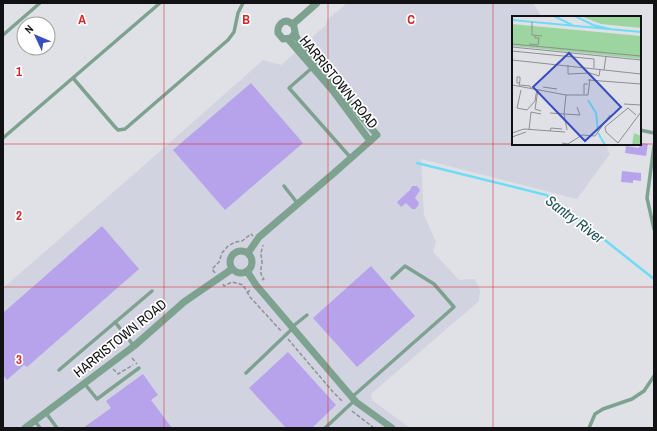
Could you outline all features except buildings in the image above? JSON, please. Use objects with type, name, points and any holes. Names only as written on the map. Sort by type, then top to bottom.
[{"type":"street","name":"HARRISTOWN ROAD","points":[[293,24],[317,3]]},
{"type":"street","name":"HARRISTOWN ROAD","points":[[293,24],[284,22],[280,25],[278,27],[279,36],[283,39],[288,39],[295,33]]},
{"type":"street","name":"HARRISTOWN ROAD","points":[[248,253],[259,237],[377,134],[302,47],[295,33],[293,24]]},
{"type":"street","name":"HARRISTOWN ROAD","points":[[288,39],[313,67],[370,141]]},
{"type":"street","points":[[240,251],[248,253],[251,256],[252,262],[247,271],[240,273],[232,269],[230,262],[232,255],[240,251]]},
{"type":"street","name":"HARRISTOWN ROAD","points":[[25,428],[134,346],[184,302],[232,269]]},
{"type":"street","points":[[247,271],[256,285],[354,399],[392,428]]},
{"type":"lane","points":[[3,35],[40,3]]},
{"type":"lane","points":[[3,138],[160,3]]},
{"type":"lane","points":[[73,78],[118,130],[126,129],[228,40],[234,32],[238,13],[243,3]]},
{"type":"lane","points":[[313,67],[289,88],[351,158]]},
{"type":"lane","points":[[641,130],[654,133]]},
{"type":"lane","points":[[654,146],[647,198],[654,229]]},
{"type":"lane","points":[[284,186],[298,204]]},
{"type":"lane","points":[[325,428],[354,399],[454,307],[434,284],[405,266],[392,278]]},
{"type":"lane","points":[[59,370],[152,291]]},
{"type":"lane","points":[[246,373],[307,315]]},
{"type":"lane","points":[[115,322],[134,346]]},
{"type":"lane","points":[[84,383],[97,399],[139,368]]},
{"type":"lane","points":[[589,428],[595,414],[604,409],[632,399],[644,392],[654,376]]},
{"type":"lane","points":[[46,413],[57,428]]},
{"type":"lane","points":[[35,421],[40,428]]},
{"type":"path","points":[[214,272],[212,269],[219,262],[225,249],[232,243],[242,241],[251,234],[252,235]]},
{"type":"path","points":[[261,244],[263,247],[260,254],[262,263],[260,270],[261,276],[264,279],[261,281]]},
{"type":"path","points":[[222,283],[224,286],[229,282],[241,283],[245,287],[250,297],[283,333]]},
{"type":"path","points":[[247,293],[251,289]]},
{"type":"path","points":[[287,338],[344,403]]},
{"type":"path","points":[[110,364],[118,374],[135,362]]},
{"type":"path","points":[[351,410],[374,428]]},
{"type":"shaded area","points":[[347,3],[533,3],[541,16],[512,16],[512,145],[606,145],[610,154],[577,199],[421,159],[424,215],[436,242],[433,252],[459,280],[475,279],[480,291],[479,301],[371,394],[372,400],[410,428],[3,428],[3,288],[263,60],[281,65],[326,25],[327,20]]},
{"type":"waterway","name":"Santry River","points":[[417,163],[546,195],[654,279]]}]
